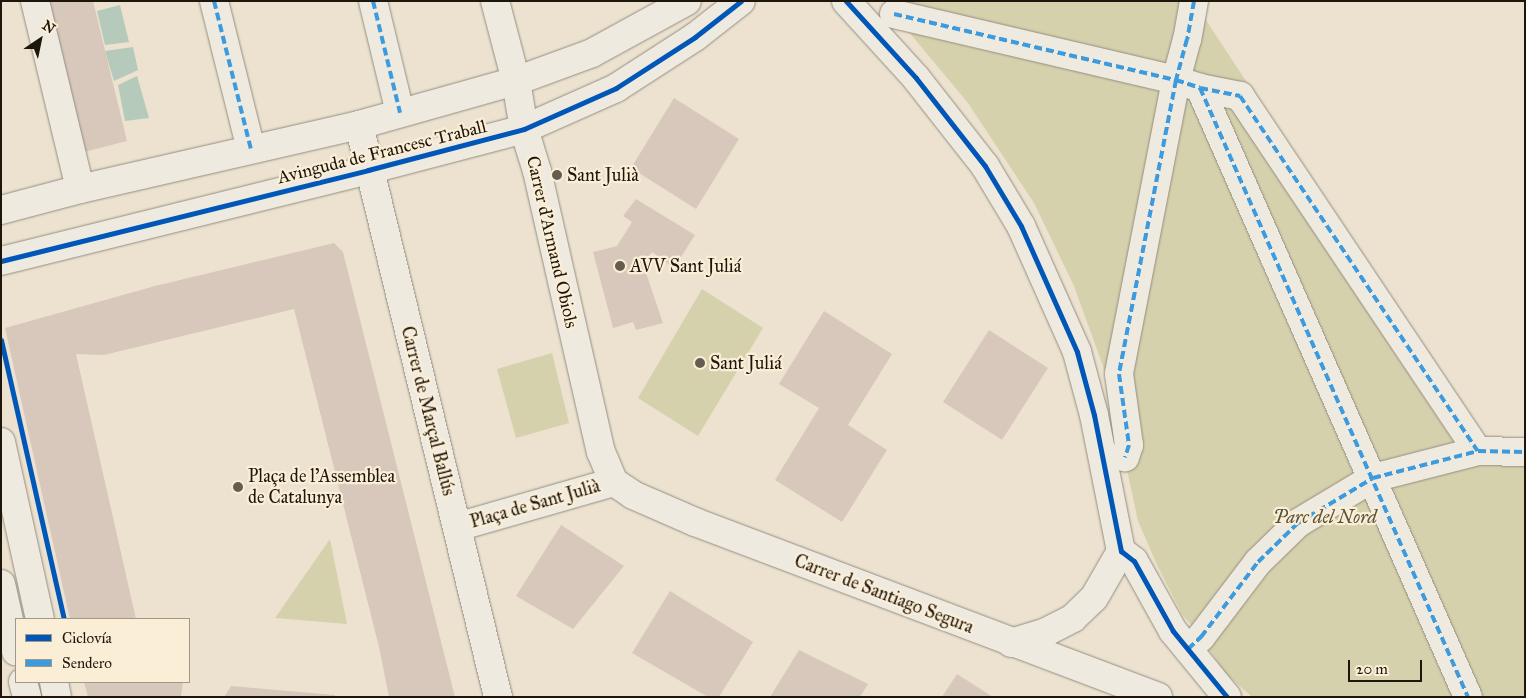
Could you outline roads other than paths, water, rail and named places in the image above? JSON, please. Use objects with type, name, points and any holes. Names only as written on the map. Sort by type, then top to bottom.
[{"type":"street","points":[[35,1],[80,188]]},
{"type":"street","points":[[214,1],[251,149]]},
{"type":"street","points":[[372,1],[400,113]]},
{"type":"street","name":"Carrer d'Armand Obiols","points":[[495,1],[516,81],[524,129],[537,171],[600,452],[614,482]]},
{"type":"street","name":"Avinguda de Francesc Traball","points":[[1,210],[80,188],[359,125],[516,81],[592,53],[688,1]]},
{"type":"street","name":"Avinguda de Francesc Traball","points":[[1,261],[368,170],[524,129],[616,88],[694,37],[741,1]]},
{"type":"street","points":[[1125,457],[1129,446],[1119,374],[1188,84],[1187,39],[1194,1]]},
{"type":"street","points":[[845,2],[916,78],[979,158],[1021,226],[1077,352],[1094,415],[1121,551],[1094,598],[1074,618],[1046,632],[1011,642]]},
{"type":"street","points":[[894,14],[1240,96],[1478,451]]},
{"type":"street","points":[[1188,84],[1373,478],[1468,697]]},
{"type":"street","name":"Carrer de Marçal Ballús","points":[[359,125],[368,170],[498,697]]},
{"type":"street","points":[[1,442],[40,618]]},
{"type":"street","points":[[1188,649],[1201,637],[1258,562],[1298,523],[1373,478],[1478,451],[1525,452]]},
{"type":"street","name":"Plaça de Sant Julià","points":[[457,526],[614,482]]},
{"type":"street","name":"Carrer de Santiago Segura","points":[[614,482],[633,495],[695,522],[1158,697]]},
{"type":"street","points":[[1121,551],[1134,561],[1173,631],[1227,697]]},
{"type":"street","points":[[1,584],[15,647]]},
{"type":"street","points":[[23,683],[26,697]]},
{"type":"street","points":[[54,683],[57,697]]},
{"type":"place","name":"Sant Julià","points":[[557,175]]},
{"type":"place","name":"AVV Sant Juliá","points":[[620,266]]},
{"type":"place","name":"Sant Juliá","points":[[700,363]]},
{"type":"place","name":"Plaça de l'Assemblea de Catalunya","points":[[238,487]]},
{"type":"park label","name":"Parc del Nord","points":[[1325,517]]}]
